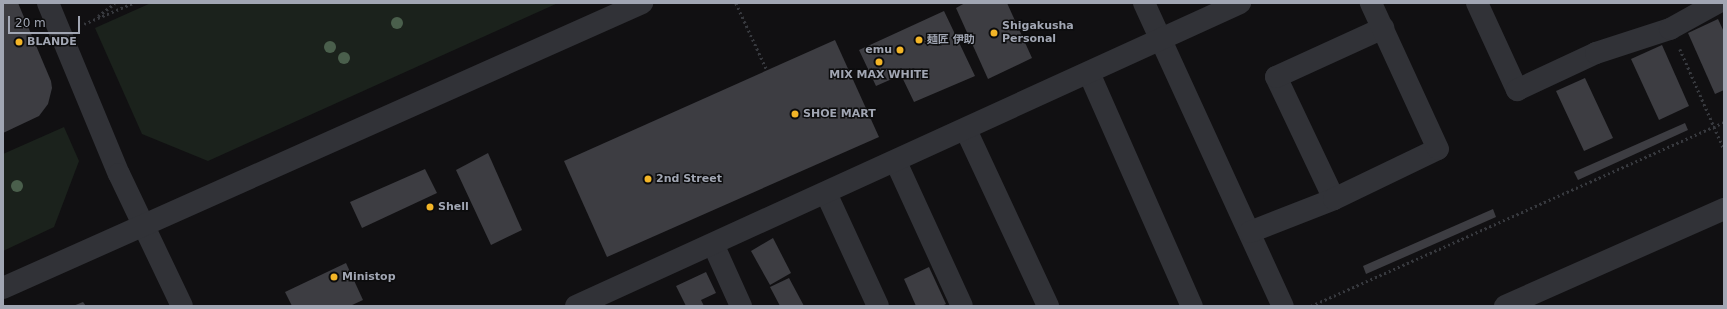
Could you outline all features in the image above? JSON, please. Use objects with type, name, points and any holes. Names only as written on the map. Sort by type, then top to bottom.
[{"type":"street","points":[[48,3],[62,40],[143,225],[182,306]]},
{"type":"street","points":[[3,288],[642,3]]},
{"type":"street","points":[[1144,3],[1283,306]]},
{"type":"street","points":[[590,303],[713,244],[966,130],[1240,3]]},
{"type":"street","points":[[1250,232],[1334,199],[1438,149],[1383,28],[1370,3]]},
{"type":"street","points":[[1477,3],[1517,90],[1596,53],[1670,29],[1717,3]]},
{"type":"street","points":[[1334,199],[1276,77],[1383,28]]},
{"type":"street","points":[[1089,73],[1192,306]]},
{"type":"street","points":[[966,130],[1048,306]]},
{"type":"street","points":[[896,162],[962,306]]},
{"type":"street","points":[[826,194],[878,306]]},
{"type":"street","points":[[1505,306],[1724,209]]},
{"type":"street","points":[[713,244],[741,306]]},
{"type":"path","points":[[95,19],[115,3]]},
{"type":"path","points":[[84,24],[133,3]]},
{"type":"path","points":[[736,3],[767,70]]},
{"type":"path","points":[[1670,29],[1724,149]]},
{"type":"path","points":[[1311,306],[1724,122]]},
{"type":"shaded area","points":[[151,3],[558,3],[208,161],[142,134],[95,28]]},
{"type":"shaded area","points":[[64,127],[79,161],[54,227],[3,251],[3,154]]},
{"type":"building","name":"BLANDE","points":[[3,3],[18,3],[51,81],[52,88],[48,104],[39,116],[3,133]]},
{"type":"building","name":"Shigakusha Personal","points":[[965,3],[1007,3],[1032,58],[988,79],[956,8]]},
{"type":"building","points":[[944,11],[975,76],[914,102],[901,75],[876,86],[859,50]]},
{"type":"building","points":[[1718,19],[1724,32],[1724,90],[1715,94],[1688,33]]},
{"type":"building","points":[[835,40],[879,137],[607,257],[564,161]]},
{"type":"building","points":[[1662,45],[1689,106],[1659,120],[1631,59]]},
{"type":"building","points":[[1585,78],[1613,138],[1584,151],[1556,91]]},
{"type":"building","points":[[1685,123],[1688,130],[1578,180],[1574,172]]},
{"type":"building","points":[[488,153],[522,230],[491,245],[456,170]]},
{"type":"building","points":[[425,169],[437,193],[362,228],[350,202]]},
{"type":"building","points":[[1493,209],[1496,217],[1366,274],[1363,266]]},
{"type":"building","points":[[773,238],[791,273],[770,285],[751,251]]},
{"type":"building","name":"Ministop","points":[[346,263],[363,300],[350,306],[292,306],[285,292]]},
{"type":"building","points":[[929,267],[946,304],[942,306],[916,306],[904,279]]},
{"type":"building","points":[[706,272],[716,293],[701,300],[704,306],[686,306],[676,286]]},
{"type":"building","points":[[789,278],[804,306],[780,306],[770,287]]},
{"type":"building","points":[[83,302],[86,306],[73,306]]},
{"type":"place","name":"Shigakusha Personal","points":[[994,33]]},
{"type":"place","name":"麺匠 伊助","points":[[919,40]]},
{"type":"place","name":"BLANDE","points":[[19,42]]},
{"type":"place","name":"emu","points":[[900,50]]},
{"type":"place","name":"MIX MAX WHITE","points":[[879,62]]},
{"type":"place","name":"SHOE MART","points":[[795,114]]},
{"type":"place","name":"2nd Street","points":[[648,179]]},
{"type":"place","name":"Shell","points":[[430,207]]},
{"type":"place","name":"Ministop","points":[[334,277]]}]
